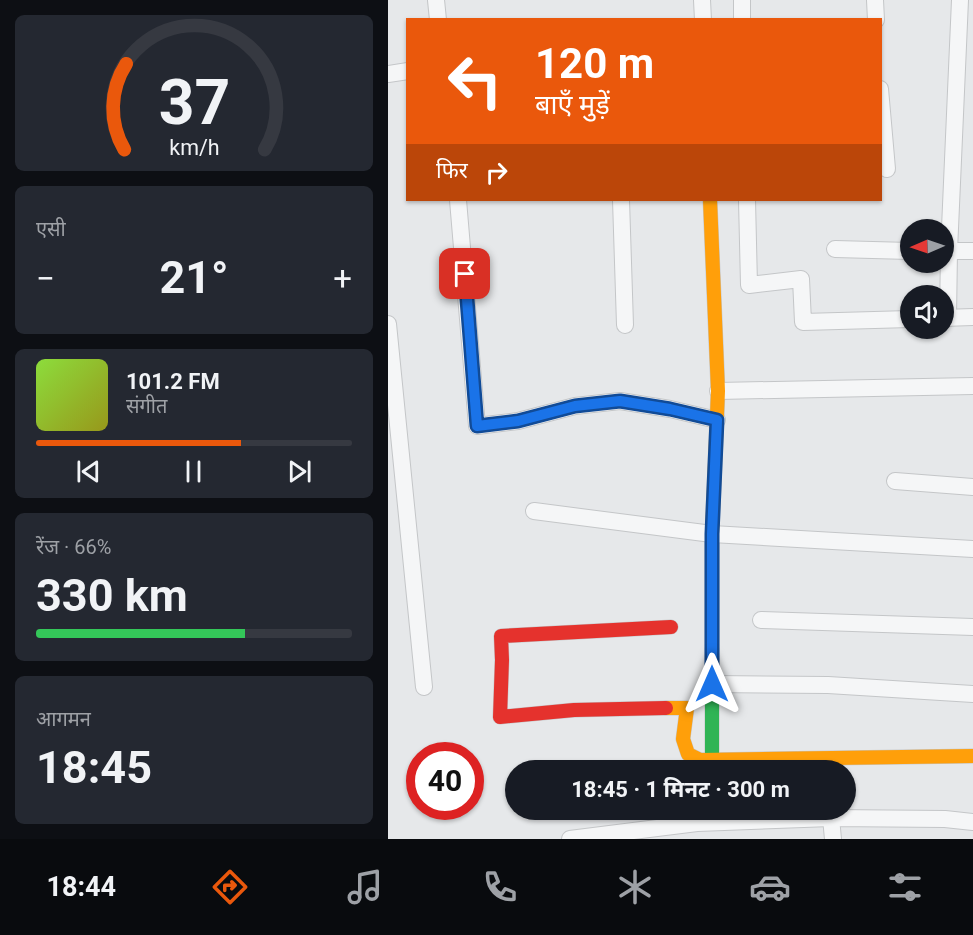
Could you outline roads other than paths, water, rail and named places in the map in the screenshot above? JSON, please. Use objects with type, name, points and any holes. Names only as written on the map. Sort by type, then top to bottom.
[{"type":"street","points":[[436,0],[438,18]]},
{"type":"street","points":[[702,0],[703,18]]},
{"type":"street","points":[[742,0],[742,18]]},
{"type":"street","points":[[875,0],[876,18]]},
{"type":"street","points":[[948,219],[960,0]]},
{"type":"street","points":[[388,74],[406,71]]},
{"type":"street","points":[[882,112],[887,169]]},
{"type":"street","points":[[458,201],[477,426],[518,421],[575,406],[620,401],[717,420]]},
{"type":"street","points":[[621,201],[625,325]]},
{"type":"street","points":[[710,201],[718,391],[712,534],[712,760],[973,756]]},
{"type":"street","points":[[747,201],[749,285],[801,279],[803,322],[900,319]]},
{"type":"street","points":[[835,249],[900,251]]},
{"type":"street","points":[[954,251],[973,251]]},
{"type":"street","points":[[954,318],[973,317]]},
{"type":"street","points":[[388,324],[424,687]]},
{"type":"street","points":[[718,391],[973,386]]},
{"type":"street","points":[[895,481],[973,487]]},
{"type":"street","points":[[534,511],[712,534],[973,549]]},
{"type":"street","points":[[761,620],[973,627]]},
{"type":"street","points":[[671,627],[501,636],[500,717],[574,710],[686,708],[683,739],[688,754],[700,760]]},
{"type":"street","points":[[712,684],[828,685],[973,694]]},
{"type":"street","points":[[856,818],[945,819],[973,822]]},
{"type":"street","points":[[570,839],[697,831],[810,820]]},
{"type":"street","points":[[831,820],[833,839]]}]
